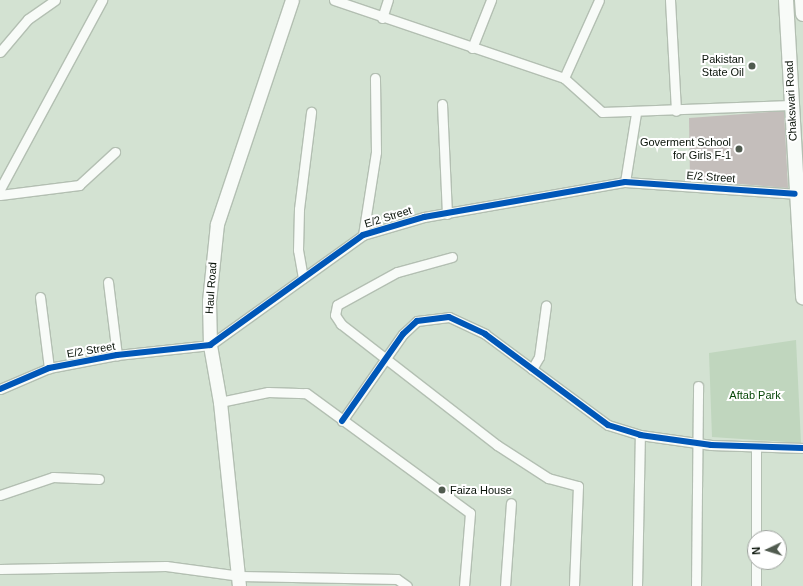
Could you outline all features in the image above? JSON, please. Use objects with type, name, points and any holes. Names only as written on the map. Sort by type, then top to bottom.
[{"type":"main road","name":"Haul Road","points":[[239,581],[220,402],[210,345],[209,301],[217,224],[292,0]]},
{"type":"main road","name":"Chakswari Road","points":[[786,0],[795,194],[803,298]]},
{"type":"main road","points":[[802,0],[803,14]]},
{"type":"street","points":[[0,52],[28,19],[55,0]]},
{"type":"street","points":[[0,189],[102,0]]},
{"type":"street","points":[[334,0],[382,18],[564,78],[602,112],[636,113],[791,105]]},
{"type":"street","points":[[382,18],[388,0]]},
{"type":"street","points":[[472,48],[491,0]]},
{"type":"street","points":[[564,78],[599,0]]},
{"type":"street","points":[[670,0],[676,111]]},
{"type":"street","points":[[363,235],[376,152],[375,78]]},
{"type":"street","points":[[442,104],[447,214]]},
{"type":"street","points":[[303,278],[298,250],[300,210],[311,112]]},
{"type":"street","points":[[625,182],[636,113]]},
{"type":"street","points":[[0,195],[79,185],[115,152]]},
{"type":"street","name":"E/2 Street","points":[[0,389],[49,368],[117,355],[210,345],[363,235],[424,217],[625,182],[795,194]]},
{"type":"street","points":[[452,257],[397,272],[337,305],[335,315],[341,324],[497,445],[548,478],[578,486],[574,586]]},
{"type":"street","points":[[108,282],[117,355]]},
{"type":"street","points":[[40,297],[49,368]]},
{"type":"street","points":[[532,369],[539,357],[546,305]]},
{"type":"street","points":[[342,421],[384,357],[417,321],[449,317],[485,334],[608,425],[640,435],[698,443],[756,447],[803,448]]},
{"type":"street","points":[[696,586],[698,386]]},
{"type":"street","points":[[220,402],[268,392],[306,393],[342,421],[470,513],[464,586]]},
{"type":"street","points":[[637,586],[640,435]]},
{"type":"street","points":[[756,447],[756,530]]},
{"type":"street","points":[[0,495],[53,478],[99,478]]},
{"type":"street","points":[[505,586],[511,503]]},
{"type":"street","points":[[0,569],[166,566],[239,581],[397,579],[407,586]]},
{"type":"street","points":[[756,570],[756,586]]},
{"type":"green space","name":"Aftab Park","points":[[796,340],[801,443],[712,437],[709,353]]},
{"type":"building","name":"Goverment School for Girls F-1","points":[[784,111],[788,188],[690,180],[689,118]]},
{"type":"cycle path","points":[[0,389],[49,368],[117,355],[210,345],[363,235],[424,217],[625,182],[795,194]]},
{"type":"cycle path","points":[[342,421],[403,334],[417,321],[449,317],[485,334],[608,425],[640,435],[711,445],[803,448]]},
{"type":"place","name":"Pakistan State Oil","points":[[752,66]]},
{"type":"place","name":"Goverment School for Girls F-1","points":[[739,149]]},
{"type":"place","name":"Faiza House","points":[[442,490]]}]
